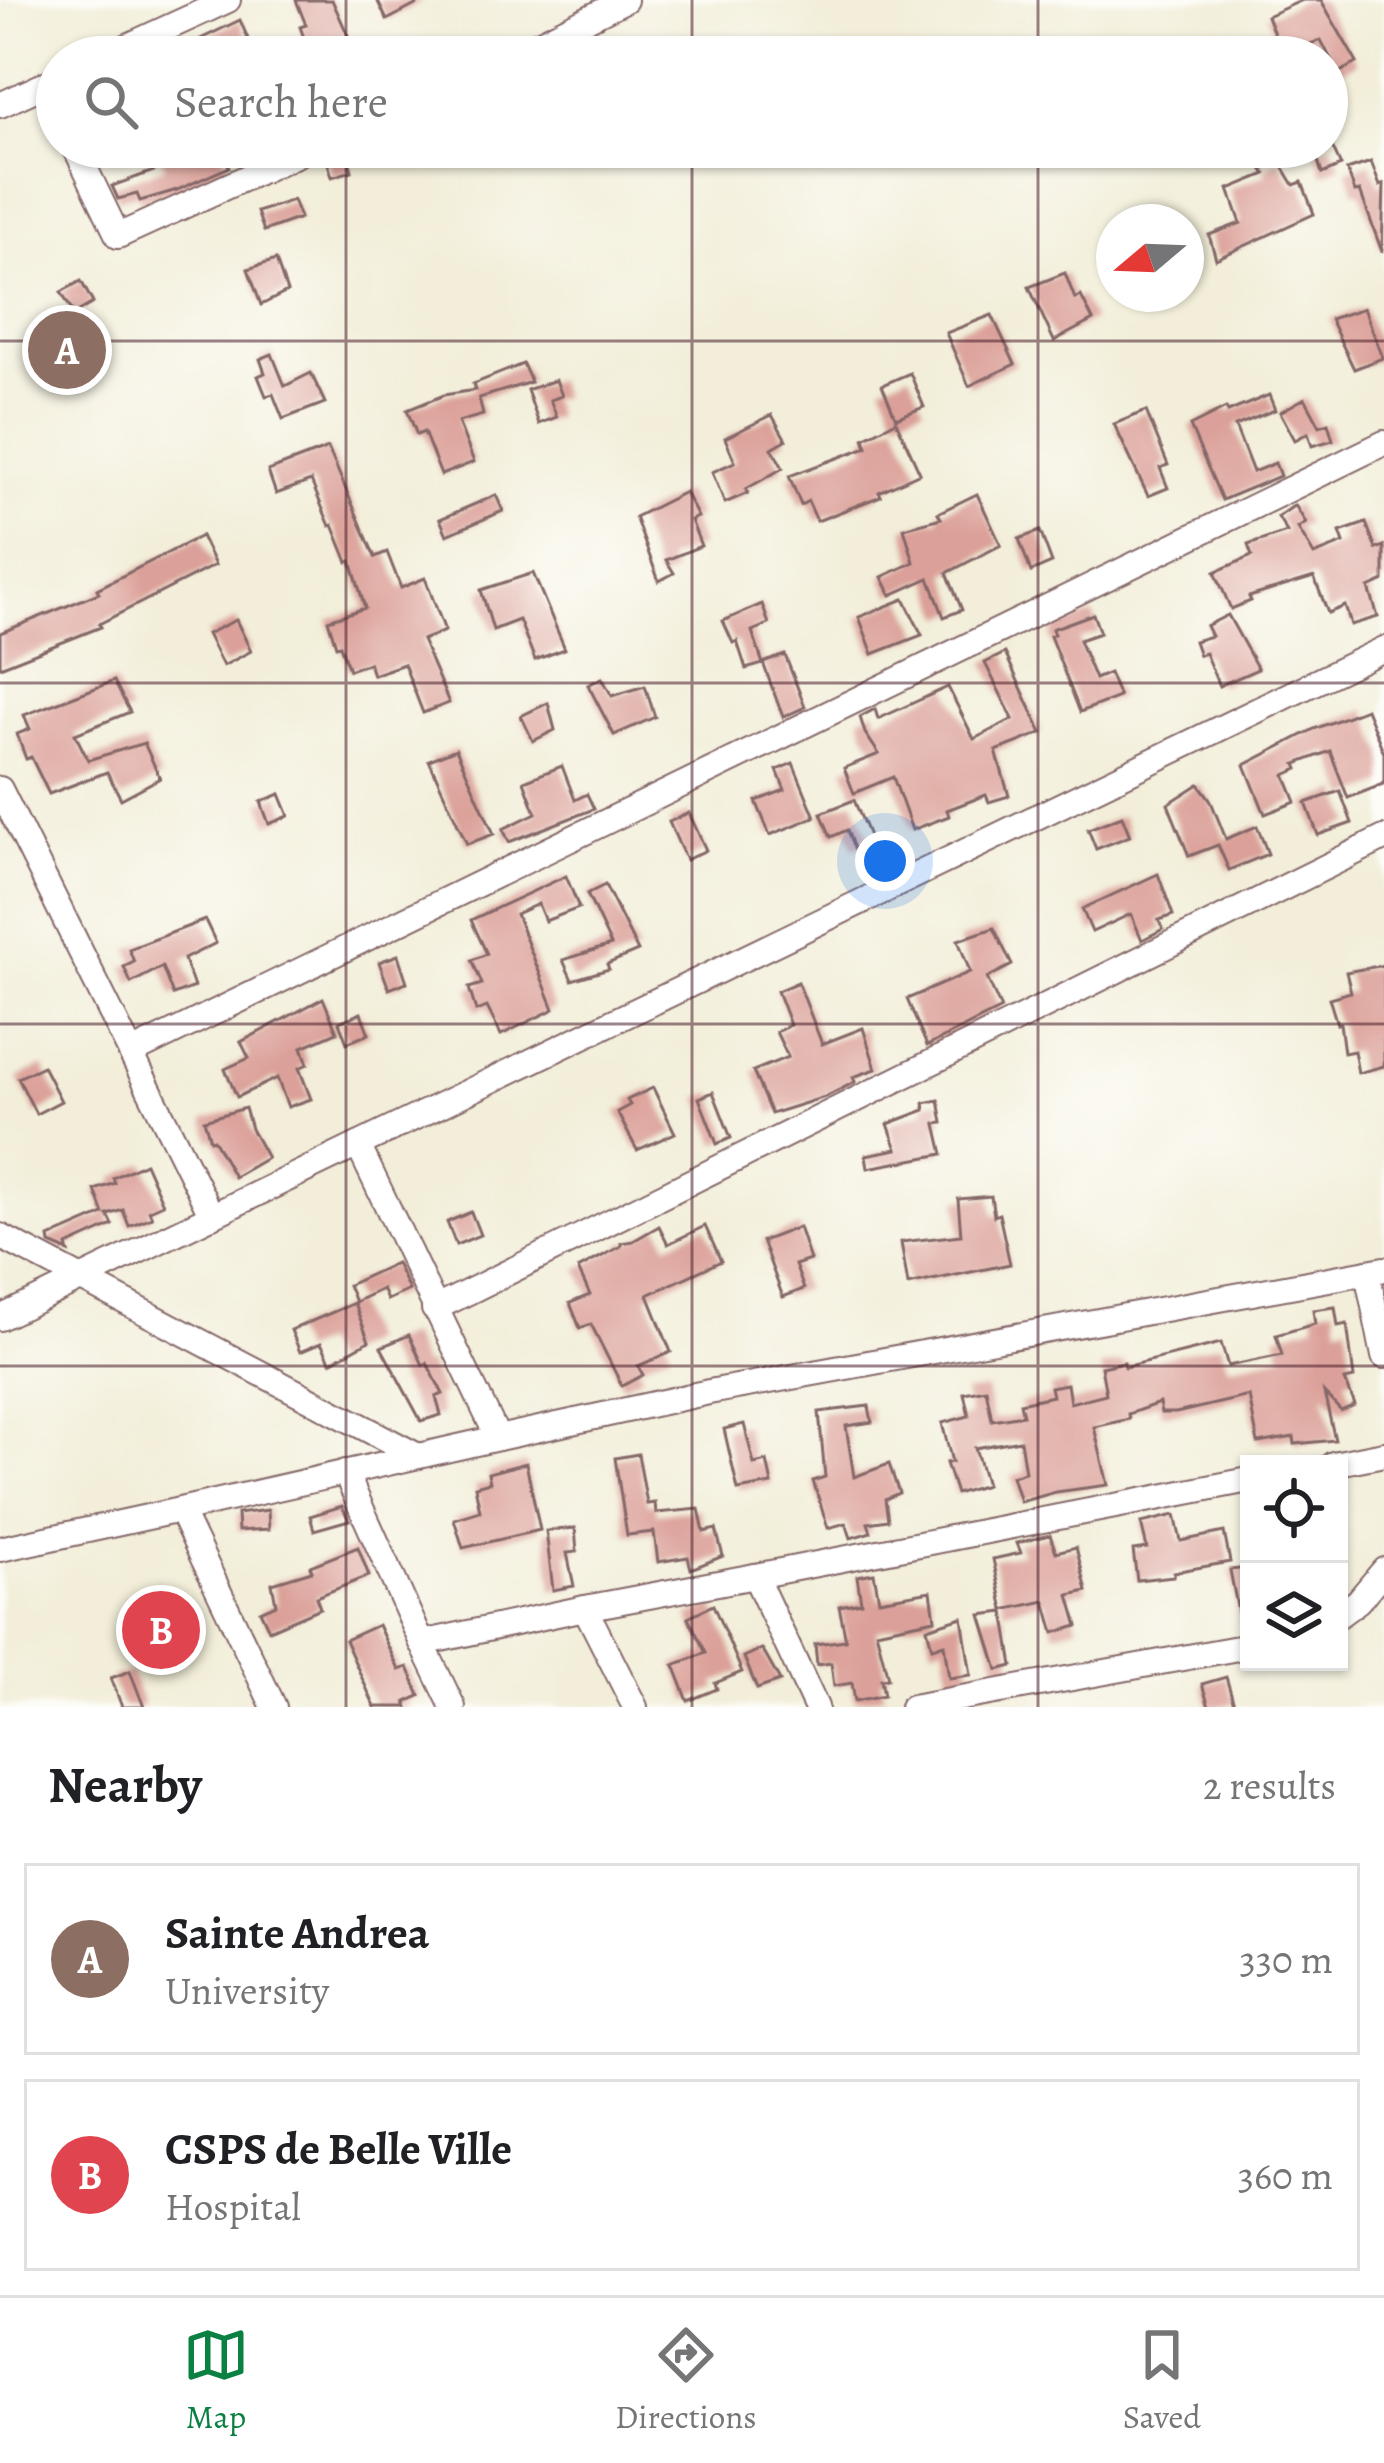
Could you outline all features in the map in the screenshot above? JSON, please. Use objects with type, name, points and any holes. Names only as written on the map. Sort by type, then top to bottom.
[{"type":"street","points":[[150,36],[228,0]]},
{"type":"street","points":[[552,36],[625,0]]},
{"type":"street","points":[[0,105],[36,88]]},
{"type":"street","points":[[85,168],[118,236],[267,168]]},
{"type":"street","points":[[131,1053],[1384,443]]},
{"type":"street","points":[[0,1318],[1384,650]]},
{"type":"street","points":[[0,789],[212,1216]]},
{"type":"street","points":[[434,1309],[1384,838]]},
{"type":"street","points":[[358,1145],[498,1438]]},
{"type":"street","points":[[0,1237],[418,1456]]},
{"type":"street","points":[[0,1549],[709,1392],[1375,1270],[1384,1356]]},
{"type":"street","points":[[1348,1461],[1384,1454]]},
{"type":"street","points":[[345,1472],[453,1707]]},
{"type":"street","points":[[422,1643],[1240,1482]]},
{"type":"street","points":[[180,1510],[274,1707]]},
{"type":"street","points":[[1348,1608],[1384,1570]]},
{"type":"street","points":[[755,1576],[816,1707]]},
{"type":"street","points":[[585,1608],[635,1707]]},
{"type":"street","points":[[911,1707],[1240,1648]]},
{"type":"building","points":[[296,0],[332,0],[348,36],[303,36],[300,27],[306,25]]},
{"type":"building","points":[[377,0],[425,0],[387,20]]},
{"type":"building","points":[[1303,0],[1321,0],[1342,36],[1275,36],[1267,16]]},
{"type":"building","points":[[240,20],[247,36],[207,36]]},
{"type":"building","points":[[1348,47],[1357,63],[1348,68]]},
{"type":"building","points":[[1371,162],[1380,186],[1384,184],[1382,252],[1360,191],[1355,192],[1347,170]]},
{"type":"building","points":[[162,168],[227,168],[140,201],[137,194],[118,199],[112,186]]},
{"type":"building","points":[[329,168],[351,168],[352,171],[332,177]]},
{"type":"building","points":[[1284,168],[1294,185],[1302,182],[1314,214],[1216,259],[1209,235],[1241,223],[1229,189],[1266,174],[1263,170]]},
{"type":"building","points":[[293,200],[300,218],[264,231],[257,212]]},
{"type":"building","points":[[276,260],[287,292],[261,305],[248,269]]},
{"type":"building","points":[[1065,273],[1075,299],[1081,296],[1093,320],[1054,341],[1029,287]]},
{"type":"building","points":[[81,281],[93,303],[74,314],[61,292]]},
{"type":"building","points":[[1364,308],[1383,358],[1354,369],[1330,319]]},
{"type":"building","points":[[992,315],[1015,364],[969,386],[946,333]]},
{"type":"building","points":[[272,354],[285,386],[311,373],[325,403],[283,419],[273,394],[266,396],[258,376],[265,373],[260,359]]},
{"type":"building","points":[[523,364],[531,382],[479,398],[483,415],[458,422],[474,462],[441,475],[424,432],[417,435],[407,410],[444,395],[475,390],[473,384]]},
{"type":"building","points":[[910,373],[924,407],[896,418],[882,385]]},
{"type":"building","points":[[556,380],[562,396],[550,400],[557,417],[539,424],[527,390]]},
{"type":"building","points":[[1269,395],[1275,410],[1235,426],[1253,472],[1275,463],[1280,476],[1222,500],[1190,426],[1226,408],[1228,412]]},
{"type":"building","points":[[1305,398],[1320,426],[1328,423],[1333,440],[1312,446],[1308,433],[1295,440],[1280,412]]},
{"type":"building","points":[[1146,411],[1168,465],[1160,468],[1168,488],[1148,496],[1114,424]]},
{"type":"building","points":[[772,415],[786,440],[772,448],[783,468],[725,503],[712,472],[735,462],[725,438]]},
{"type":"building","points":[[896,421],[920,473],[879,492],[881,496],[817,521],[808,501],[801,505],[789,476],[867,447],[864,438]]},
{"type":"building","points":[[328,448],[375,557],[387,552],[401,588],[425,578],[445,631],[422,640],[449,703],[423,713],[404,664],[373,675],[369,663],[349,670],[340,645],[336,646],[328,620],[365,608],[351,561],[311,481],[276,494],[268,471]]},
{"type":"building","points":[[685,492],[698,517],[691,520],[701,546],[666,560],[674,573],[659,581],[635,517]]},
{"type":"building","points":[[977,494],[1001,545],[947,573],[962,610],[944,617],[929,578],[891,595],[882,577],[914,562],[904,528],[941,518],[938,513]]},
{"type":"building","points":[[496,495],[503,511],[447,535],[440,519]]},
{"type":"building","points":[[1295,505],[1306,523],[1298,528],[1314,555],[1344,543],[1340,532],[1366,523],[1376,549],[1384,546],[1384,581],[1369,588],[1378,617],[1351,625],[1345,606],[1328,613],[1314,577],[1249,597],[1251,601],[1231,609],[1215,572],[1252,556],[1248,545],[1287,532],[1278,517]]},
{"type":"building","points":[[1040,531],[1052,563],[1031,572],[1019,539]]},
{"type":"building","points":[[201,536],[215,565],[99,624],[101,627],[0,667],[0,633],[99,593],[97,589]]},
{"type":"building","points":[[533,573],[565,649],[535,660],[519,620],[493,630],[481,590]]},
{"type":"building","points":[[904,599],[922,635],[873,654],[859,617]]},
{"type":"building","points":[[762,604],[769,624],[752,631],[763,664],[746,669],[737,641],[733,643],[723,621]]},
{"type":"building","points":[[1093,614],[1100,633],[1079,640],[1095,679],[1109,673],[1119,697],[1080,712],[1050,636],[1052,629]]},
{"type":"building","points":[[1228,615],[1258,669],[1219,686],[1205,653],[1199,655],[1194,641],[1211,636],[1206,626]]},
{"type":"building","points":[[236,620],[251,651],[223,666],[207,634]]},
{"type":"building","points":[[1005,653],[1042,733],[996,751],[1009,796],[989,802],[986,795],[912,830],[893,777],[854,793],[844,768],[879,754],[860,717],[875,709],[878,719],[948,687],[974,739],[1013,719],[985,663]]},
{"type":"building","points":[[785,655],[805,707],[783,717],[763,663]]},
{"type":"building","points":[[602,678],[612,696],[645,686],[655,717],[614,735],[588,685]]},
{"type":"building","points":[[114,681],[130,712],[75,734],[88,760],[144,743],[160,778],[121,799],[107,772],[49,794],[31,757],[26,759],[17,734],[30,729],[24,715]]},
{"type":"building","points":[[548,703],[555,730],[533,741],[521,716]]},
{"type":"building","points":[[1366,709],[1384,753],[1384,784],[1348,798],[1330,751],[1296,764],[1298,769],[1285,775],[1296,802],[1265,814],[1245,765],[1314,729]]},
{"type":"building","points":[[456,749],[494,834],[467,844],[429,760]]},
{"type":"building","points":[[793,763],[815,817],[770,835],[756,801],[785,790],[777,770]]},
{"type":"building","points":[[562,766],[575,800],[587,794],[594,809],[509,842],[503,829],[536,813],[524,781]]},
{"type":"building","points":[[1199,784],[1226,839],[1257,826],[1268,854],[1229,870],[1218,845],[1189,856],[1168,804]]},
{"type":"building","points":[[1340,791],[1352,823],[1318,835],[1306,803]]},
{"type":"building","points":[[280,794],[289,816],[269,824],[261,802]]},
{"type":"building","points":[[854,800],[871,841],[854,849],[847,830],[831,837],[821,813]]},
{"type":"building","points":[[689,813],[706,850],[686,860],[669,822]]},
{"type":"building","points":[[1122,816],[1130,836],[1096,849],[1088,829]]},
{"type":"building","points":[[1158,874],[1173,915],[1159,920],[1163,929],[1142,940],[1131,914],[1092,932],[1082,909]]},
{"type":"building","points":[[566,876],[579,908],[545,921],[538,904],[516,914],[554,1009],[501,1035],[487,1007],[476,1011],[469,988],[482,984],[472,960],[487,954],[471,920]]},
{"type":"building","points":[[605,885],[638,951],[607,964],[609,969],[572,980],[563,960],[611,945],[587,894]]},
{"type":"building","points":[[205,920],[216,943],[184,959],[194,987],[173,995],[162,967],[131,983],[124,967],[134,962],[129,949]]},
{"type":"building","points":[[994,928],[1012,965],[987,978],[1001,1009],[927,1046],[907,999],[970,972],[958,940]]},
{"type":"building","points":[[398,955],[407,982],[389,989],[379,962]]},
{"type":"building","points":[[1384,965],[1384,1066],[1358,1073],[1354,1051],[1344,1053],[1340,1023],[1329,998],[1351,992],[1346,972]]},
{"type":"building","points":[[798,982],[822,1044],[863,1028],[876,1069],[853,1077],[855,1082],[825,1097],[771,1114],[753,1071],[788,1057],[776,1032],[790,1025],[777,991]]},
{"type":"building","points":[[323,998],[337,1032],[302,1047],[308,1064],[299,1068],[311,1099],[288,1107],[277,1078],[237,1097],[225,1069],[249,1058],[241,1042]]},
{"type":"building","points":[[361,1013],[369,1034],[347,1043],[339,1022]]},
{"type":"building","points":[[43,1066],[61,1101],[36,1114],[18,1078]]},
{"type":"building","points":[[653,1088],[675,1133],[637,1150],[617,1112],[630,1105],[627,1100]]},
{"type":"building","points":[[713,1092],[731,1138],[717,1144],[699,1098]]},
{"type":"building","points":[[939,1100],[943,1123],[936,1124],[943,1154],[868,1168],[866,1155],[897,1149],[888,1124],[925,1110],[924,1103]]},
{"type":"building","points":[[245,1108],[267,1158],[234,1177],[210,1140],[204,1120]]},
{"type":"building","points":[[145,1163],[163,1204],[149,1210],[152,1217],[129,1226],[123,1210],[108,1215],[113,1225],[67,1246],[69,1252],[50,1244],[49,1238],[104,1214],[95,1190]]},
{"type":"building","points":[[991,1196],[1010,1264],[908,1285],[901,1242],[961,1235],[958,1199]]},
{"type":"building","points":[[471,1212],[480,1235],[456,1245],[447,1222]]},
{"type":"building","points":[[659,1226],[668,1244],[705,1226],[721,1261],[648,1295],[671,1352],[638,1366],[643,1375],[622,1386],[591,1324],[580,1328],[570,1303],[590,1295],[578,1269]]},
{"type":"building","points":[[799,1227],[810,1260],[795,1265],[804,1289],[783,1297],[762,1241]]},
{"type":"building","points":[[396,1263],[409,1290],[387,1300],[382,1289],[355,1302],[348,1285]]},
{"type":"building","points":[[354,1303],[369,1341],[331,1362],[321,1343],[300,1352],[291,1330]]},
{"type":"building","points":[[1335,1307],[1338,1326],[1347,1324],[1354,1378],[1345,1380],[1355,1405],[1341,1411],[1324,1393],[1335,1440],[1295,1444],[1294,1437],[1258,1443],[1249,1396],[1176,1413],[1161,1413],[1159,1403],[1128,1414],[1129,1419],[1094,1427],[1108,1485],[1020,1502],[1012,1476],[1025,1472],[1020,1440],[975,1448],[986,1485],[956,1494],[946,1463],[952,1462],[942,1423],[969,1416],[964,1393],[986,1389],[992,1420],[1023,1415],[1020,1403],[1052,1396],[1050,1387],[1067,1384],[1070,1403],[1106,1394],[1101,1367],[1124,1362],[1125,1367],[1221,1343],[1228,1366],[1282,1355],[1276,1335],[1315,1324],[1313,1310]]},
{"type":"building","points":[[409,1335],[443,1394],[436,1397],[441,1415],[421,1421],[381,1347]]},
{"type":"building","points":[[869,1406],[872,1422],[846,1426],[854,1477],[889,1464],[899,1493],[885,1499],[888,1520],[868,1523],[871,1532],[851,1538],[846,1523],[828,1528],[813,1481],[825,1477],[819,1412]]},
{"type":"building","points":[[744,1424],[754,1464],[767,1461],[772,1484],[738,1490],[724,1429]]},
{"type":"building","points":[[638,1454],[647,1504],[655,1503],[656,1513],[699,1509],[704,1532],[716,1529],[723,1556],[691,1569],[688,1557],[658,1562],[654,1532],[627,1535],[615,1458]]},
{"type":"building","points":[[526,1463],[540,1530],[463,1548],[454,1519],[480,1511],[475,1486],[490,1482],[488,1473]]},
{"type":"building","points":[[342,1506],[349,1520],[314,1530],[310,1516]]},
{"type":"building","points":[[268,1510],[269,1529],[238,1531],[237,1514]]},
{"type":"building","points":[[1175,1515],[1181,1541],[1224,1532],[1230,1562],[1137,1580],[1133,1550],[1147,1548],[1141,1523]]},
{"type":"building","points":[[575,1528],[577,1552],[567,1553],[574,1586],[553,1590],[546,1531]]},
{"type":"building","points":[[1050,1535],[1056,1552],[1076,1547],[1087,1591],[1069,1595],[1078,1626],[1054,1633],[1045,1601],[1004,1610],[993,1559],[1021,1553],[1017,1543]]},
{"type":"building","points":[[358,1547],[369,1576],[316,1597],[320,1608],[269,1630],[260,1611],[276,1604],[272,1583],[312,1571],[310,1566]]},
{"type":"building","points":[[1240,1569],[1240,1622],[1230,1570]]},
{"type":"building","points":[[874,1573],[879,1600],[931,1591],[935,1619],[876,1631],[888,1678],[881,1679],[884,1695],[855,1701],[852,1683],[834,1686],[831,1663],[817,1665],[815,1644],[846,1640],[839,1606],[861,1602],[857,1576]]},
{"type":"building","points":[[713,1605],[742,1672],[688,1701],[674,1665],[706,1653],[688,1617]]},
{"type":"building","points":[[1004,1612],[1013,1666],[998,1670],[981,1615]]},
{"type":"building","points":[[962,1617],[971,1675],[949,1678],[944,1644],[932,1648],[927,1628]]},
{"type":"building","points":[[378,1625],[399,1670],[408,1667],[420,1696],[406,1702],[408,1707],[375,1707],[345,1640]]},
{"type":"building","points":[[762,1649],[780,1681],[757,1689],[744,1657]]},
{"type":"building","points":[[130,1671],[144,1707],[122,1707],[111,1678]]},
{"type":"building","points":[[1226,1677],[1234,1704],[1209,1707],[1202,1684]]},
{"type":"place","name":"Sainte Andrea","points":[[67,350]]},
{"type":"place","name":"CSPS de Belle Ville","points":[[161,1630]]}]
